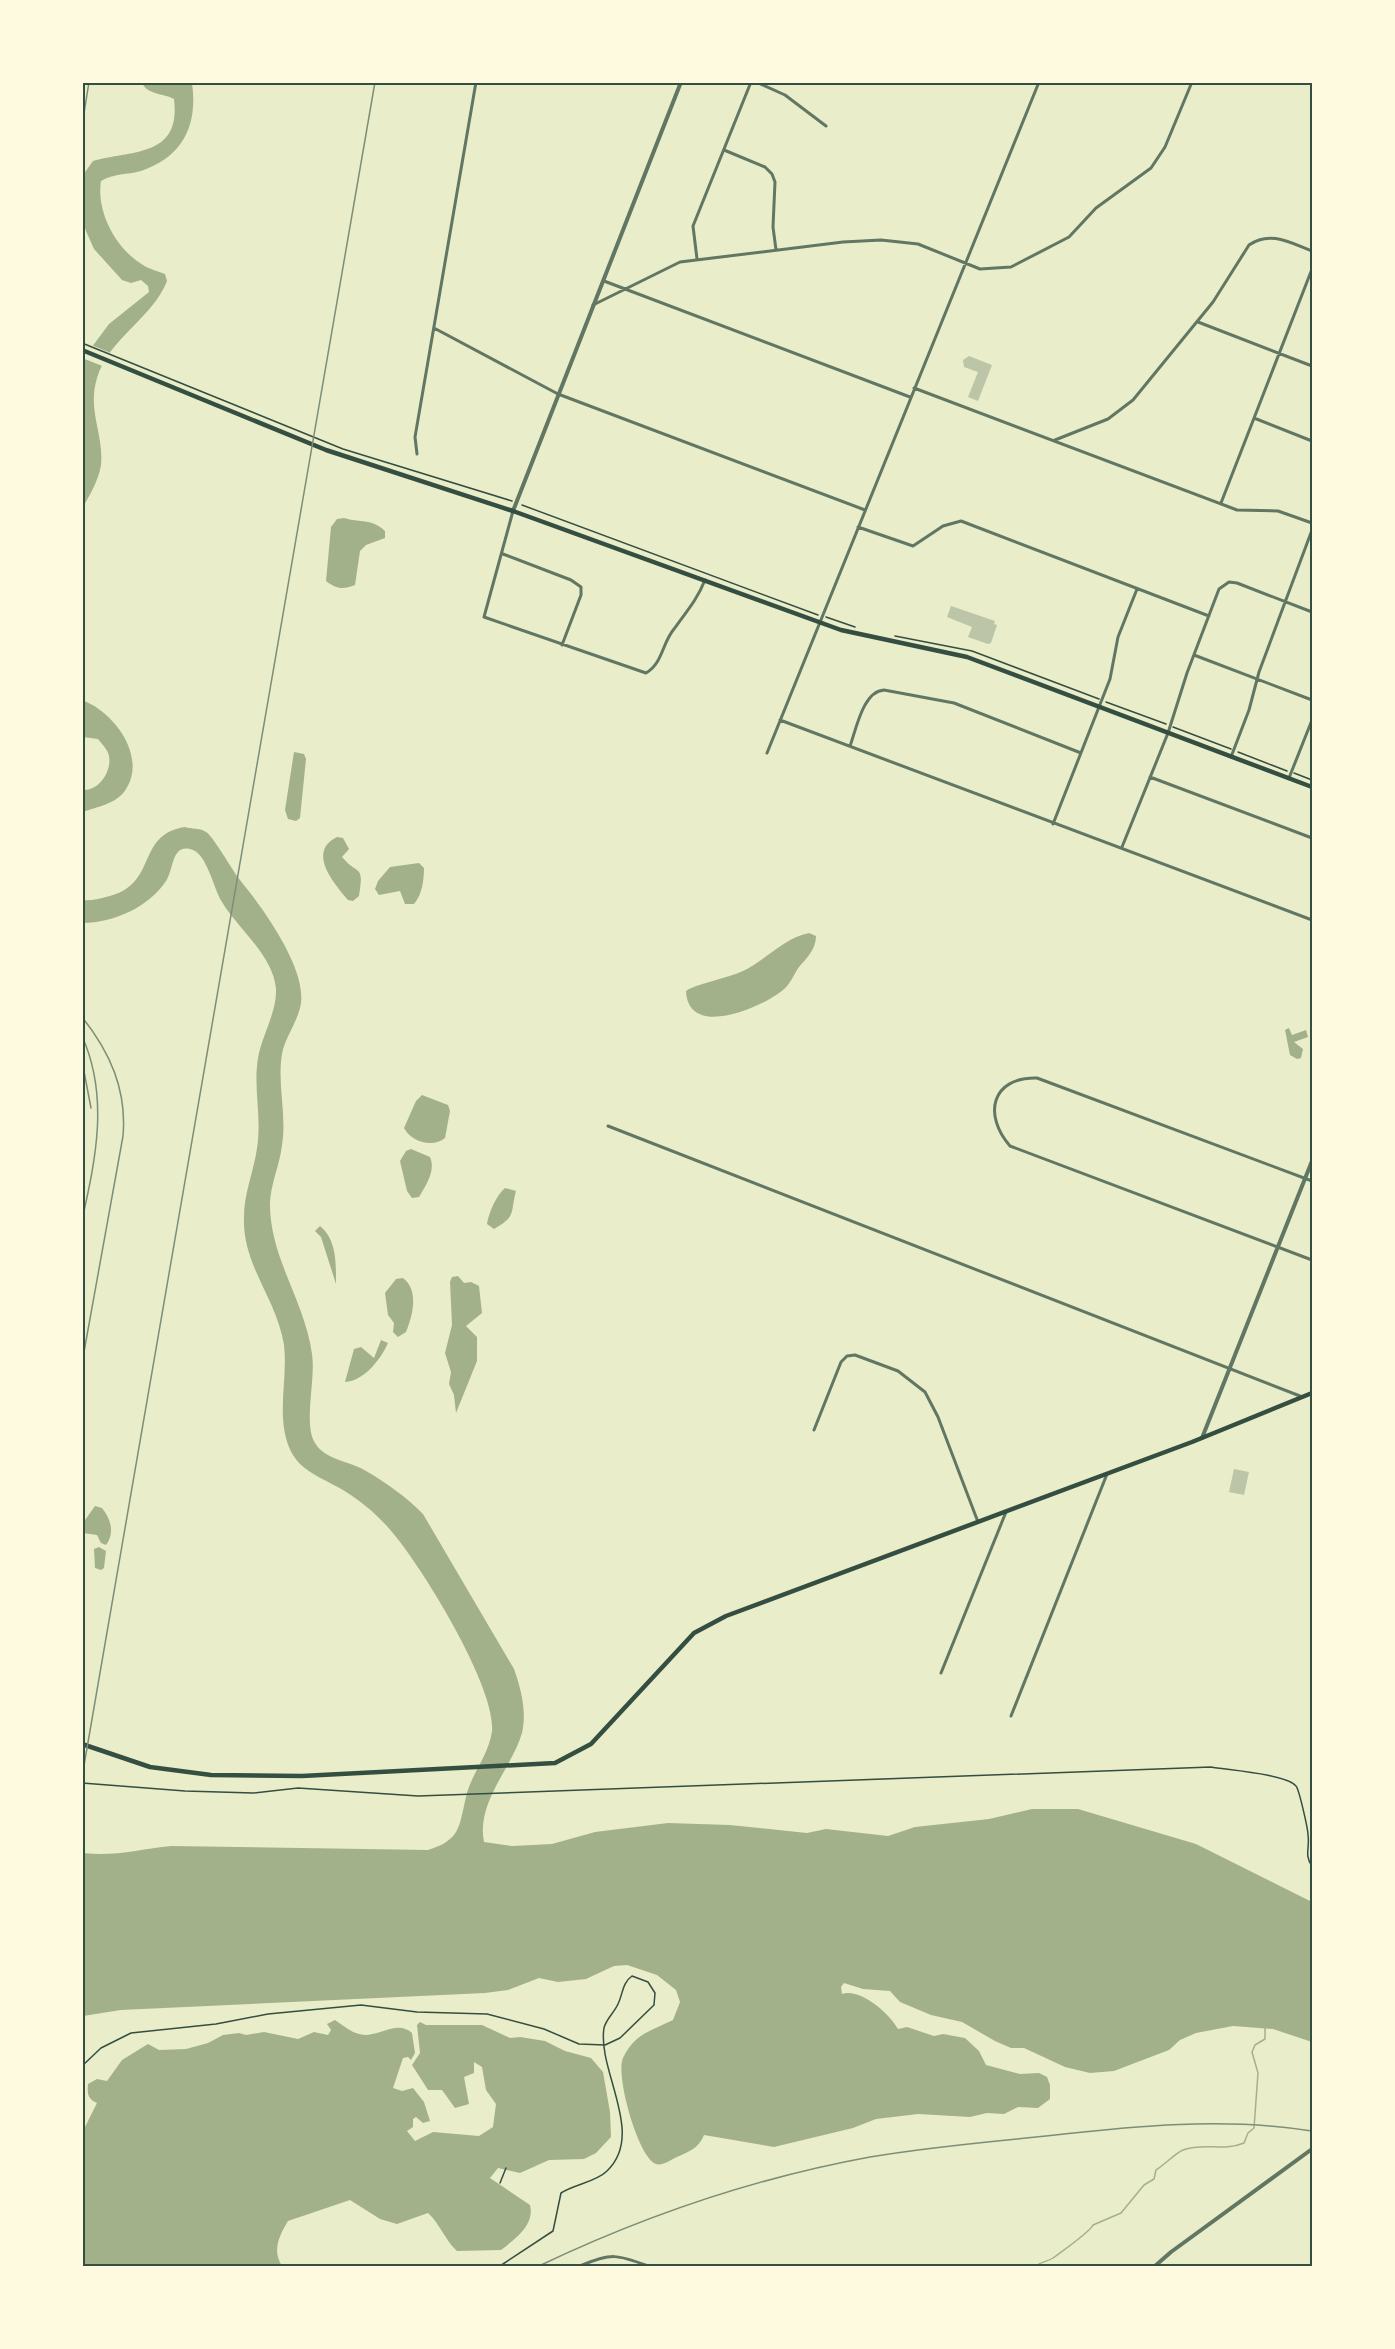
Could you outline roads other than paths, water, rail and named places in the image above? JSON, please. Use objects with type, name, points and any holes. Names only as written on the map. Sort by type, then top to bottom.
[{"type":"main road","points":[[82,350],[326,450],[513,511],[820,623],[868,638],[967,657],[1312,788]]},
{"type":"main road","points":[[82,1744],[150,1767],[211,1775],[297,1776],[555,1763],[591,1744],[694,1633],[709,1624],[1202,1438],[1312,1393]]},
{"type":"street","points":[[417,454],[415,436],[476,82]]},
{"type":"street","points":[[697,260],[693,226],[751,82]]},
{"type":"street","points":[[756,82],[785,95],[826,126]]},
{"type":"street","points":[[767,753],[1039,82]]},
{"type":"street","points":[[593,305],[680,262],[881,240],[926,246],[980,269],[1011,267],[1068,237],[1096,208],[1151,168],[1165,147],[1192,82]]},
{"type":"street","points":[[680,83],[513,511],[484,617],[646,673],[658,663],[673,629],[695,603],[705,580]]},
{"type":"street","points":[[724,150],[765,167],[772,174],[775,182],[772,227],[776,250]]},
{"type":"street","points":[[1055,440],[1065,434],[1098,423],[1125,407],[1198,322],[1249,245],[1257,239],[1272,237],[1312,251]]},
{"type":"street","points":[[1221,504],[1312,269]]},
{"type":"street","points":[[602,280],[910,397]]},
{"type":"street","points":[[1198,322],[1312,366]]},
{"type":"street","points":[[435,328],[558,394],[865,510]]},
{"type":"street","points":[[914,388],[1237,510],[1278,511],[1312,523]]},
{"type":"street","points":[[1254,418],[1312,441]]},
{"type":"street","points":[[858,527],[913,546],[943,526],[961,521],[1209,616]]},
{"type":"street","points":[[1232,757],[1249,711],[1257,679],[1312,531]]},
{"type":"street","points":[[503,554],[571,580],[581,587],[581,595],[562,645]]},
{"type":"street","points":[[1122,847],[1168,733],[1194,655],[1223,584],[1237,583],[1312,612]]},
{"type":"street","points":[[1053,824],[1110,679],[1118,637],[1137,589]]},
{"type":"street","points":[[1194,655],[1312,700]]},
{"type":"street","points":[[850,746],[869,697],[875,691],[884,690],[954,703],[1081,753]]},
{"type":"street","points":[[780,720],[1312,920]]},
{"type":"street","points":[[1289,778],[1312,720]]},
{"type":"street","points":[[1150,777],[1312,838]]},
{"type":"street","points":[[1312,1181],[1037,1078],[1018,1078],[1004,1089],[996,1102],[994,1121],[1000,1135],[1010,1146],[1312,1260]]},
{"type":"street","points":[[608,1126],[1302,1397]]},
{"type":"street","points":[[1202,1438],[1312,1161]]},
{"type":"street","points":[[814,1430],[841,1362],[847,1356],[855,1355],[898,1371],[914,1382],[932,1402],[978,1522]]},
{"type":"street","points":[[1011,1716],[1107,1474]]},
{"type":"street","points":[[941,1673],[1006,1512]]},
{"type":"street","points":[[1155,2266],[1312,2149]]},
{"type":"street","points":[[580,2266],[609,2255],[622,2256],[648,2266]]},
{"type":"waterway","points":[[1036,2266],[1053,2258],[1093,2225],[1121,2213],[1144,2185],[1154,2179],[1156,2170],[1180,2151],[1199,2147],[1228,2147],[1244,2143],[1248,2133],[1254,2128],[1258,2073],[1252,2052],[1255,2045],[1265,2039],[1265,2027]]},
{"type":"railway","points":[[82,126],[89,82]]},
{"type":"railway","points":[[82,1777],[375,82]]},
{"type":"railway","points":[[82,1017],[101,1044],[115,1072],[124,1119],[123,1136],[82,1363]]},
{"type":"railway","points":[[82,1036],[90,1059],[98,1104],[92,1174],[82,1220]]},
{"type":"railway","points":[[82,1061],[91,1108]]},
{"type":"railway","points":[[539,2266],[619,2231],[701,2201],[785,2176],[870,2157],[958,2145],[1179,2124],[1246,2124],[1312,2131]]}]
